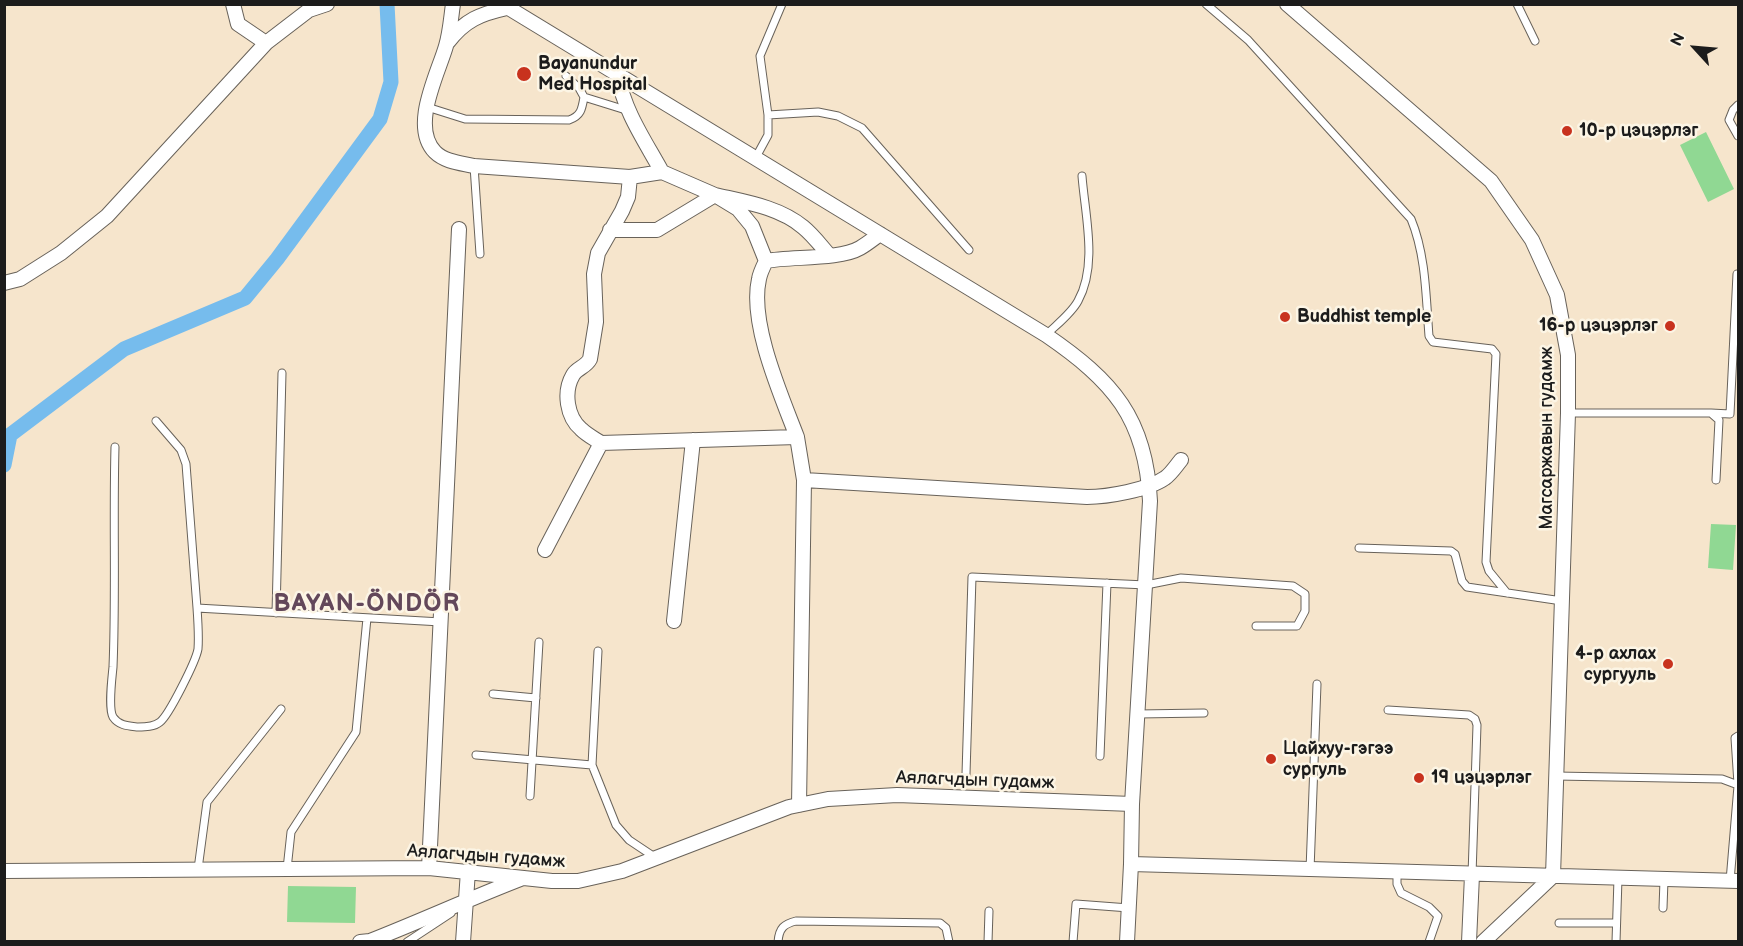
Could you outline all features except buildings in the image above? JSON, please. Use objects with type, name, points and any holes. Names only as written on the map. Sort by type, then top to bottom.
[{"type":"street","points":[[233,4],[238,24],[266,43]]},
{"type":"street","points":[[4,283],[20,279],[61,253],[106,216],[266,43],[309,10],[327,4]]},
{"type":"street","points":[[453,4],[447,43],[424,118],[427,137],[435,152],[449,160],[474,166],[630,177],[662,172],[715,195],[738,209],[752,226],[766,261],[759,279],[757,302],[761,330],[796,437],[804,480],[799,805]]},
{"type":"street","name":"Магсаржавын гудамж","points":[[1287,4],[1491,182],[1528,234],[1557,295],[1569,355],[1553,876]]},
{"type":"street","points":[[447,43],[467,22],[504,6],[1046,335],[1087,366],[1117,396],[1140,438],[1149,484],[1146,585],[1132,804],[1127,942]]},
{"type":"street","points":[[618,76],[621,92],[629,111],[662,172]]},
{"type":"street","points":[[630,177],[628,197],[598,253],[594,274],[596,322],[590,359],[572,377],[568,400],[571,415],[580,428],[601,443],[796,437]]},
{"type":"street","points":[[610,230],[657,230],[715,195],[759,205],[779,213],[803,227],[829,255]]},
{"type":"street","points":[[429,868],[459,229]]},
{"type":"street","points":[[766,261],[829,255],[859,249],[880,234]]},
{"type":"street","points":[[674,621],[693,440]]},
{"type":"street","points":[[545,550],[601,443]]},
{"type":"street","points":[[804,480],[1087,497],[1115,495],[1165,478],[1181,460]]},
{"type":"street","name":"Аялагчдын гудамж","points":[[4,871],[429,868],[552,881],[578,881],[622,871],[789,807],[828,799],[897,795],[1132,804]]},
{"type":"street","points":[[1131,864],[1734,881]]},
{"type":"street","points":[[463,942],[468,871]]},
{"type":"street","points":[[1469,942],[1472,874]]},
{"type":"street","points":[[1483,942],[1553,876]]},
{"type":"street","points":[[360,942],[370,941],[525,878]]},
{"type":"lane","points":[[755,159],[768,135],[768,115],[760,56],[782,4]]},
{"type":"lane","points":[[1206,4],[1248,40],[1411,219],[1416,231],[1429,336],[1433,342],[1492,349],[1496,354],[1486,562],[1507,593]]},
{"type":"lane","points":[[1517,4],[1535,41]]},
{"type":"lane","points":[[427,107],[465,119],[569,120],[577,117],[582,111],[584,97],[579,88],[566,76]]},
{"type":"lane","points":[[584,97],[629,111]]},
{"type":"lane","points":[[1738,105],[1729,120],[1738,136]]},
{"type":"lane","points":[[768,115],[818,112],[838,116],[862,128],[969,250]]},
{"type":"lane","points":[[474,166],[480,254]]},
{"type":"lane","points":[[1046,335],[1077,303],[1087,280],[1088,245],[1082,176]]},
{"type":"lane","points":[[1568,413],[1730,414],[1737,274]]},
{"type":"lane","points":[[276,613],[282,373]]},
{"type":"lane","points":[[1711,413],[1719,420],[1716,480]]},
{"type":"lane","points":[[115,447],[112,716],[119,723],[128,726],[146,727],[159,722],[168,711],[198,651],[186,464],[181,450],[156,421]]},
{"type":"lane","points":[[1359,548],[1451,552],[1455,554],[1462,581],[1467,586],[1562,601]]},
{"type":"lane","points":[[966,774],[972,577],[1146,585],[1181,578],[1293,586],[1305,594],[1305,611],[1297,626],[1256,626]]},
{"type":"lane","points":[[1100,756],[1107,583]]},
{"type":"lane","points":[[197,608],[441,622]]},
{"type":"lane","points":[[287,869],[291,832],[356,732],[367,618]]},
{"type":"lane","points":[[530,796],[539,642]]},
{"type":"lane","points":[[598,651],[592,765],[616,825],[628,840],[656,858]]},
{"type":"lane","points":[[1310,870],[1317,684]]},
{"type":"lane","points":[[493,694],[536,698]]},
{"type":"lane","points":[[198,869],[207,802],[281,709]]},
{"type":"lane","points":[[1388,710],[1469,715],[1475,719],[1477,725],[1472,874]]},
{"type":"lane","points":[[1138,714],[1204,713]]},
{"type":"lane","points":[[1734,881],[1738,785],[1735,738],[1738,736]]},
{"type":"lane","points":[[476,755],[592,765]]},
{"type":"lane","points":[[1556,776],[1722,779],[1738,785]]},
{"type":"lane","points":[[1397,873],[1397,884],[1401,893],[1429,908],[1438,916],[1429,942]]},
{"type":"lane","points":[[1616,942],[1618,878]]},
{"type":"lane","points":[[1663,908],[1664,880]]},
{"type":"lane","points":[[407,942],[466,901]]},
{"type":"lane","points":[[1073,942],[1076,904],[1129,908]]},
{"type":"lane","points":[[988,942],[989,911]]},
{"type":"lane","points":[[778,942],[779,931],[796,921],[940,923],[946,928],[948,942]]},
{"type":"lane","points":[[1559,923],[1616,923]]},
{"type":"green space","points":[[1706,132],[1734,189],[1708,202],[1680,145]]},
{"type":"green space","points":[[1711,524],[1736,525],[1733,570],[1708,568]]},
{"type":"green space","points":[[288,886],[356,887],[355,923],[287,922]]},
{"type":"waterway","points":[[4,465],[10,435],[124,349],[245,298],[277,259],[380,119],[391,82],[387,4]]},
{"type":"place","name":"Bayanundur Med Hospital","points":[[524,74]]},
{"type":"place","name":"10-р цэцэрлэг","points":[[1567,131]]},
{"type":"place","name":"Buddhist temple","points":[[1285,317]]},
{"type":"place","name":"16-р цэцэрлэг","points":[[1670,326]]},
{"type":"place","name":"4-р ахлах сургууль","points":[[1668,664]]},
{"type":"place","name":"Цайхуу-гэгээ сургуль","points":[[1271,759]]},
{"type":"place","name":"19 цэцэрлэг","points":[[1419,778]]},
{"type":"district","name":"BAYAN-ÖNDÖR","points":[[367,605]]}]
